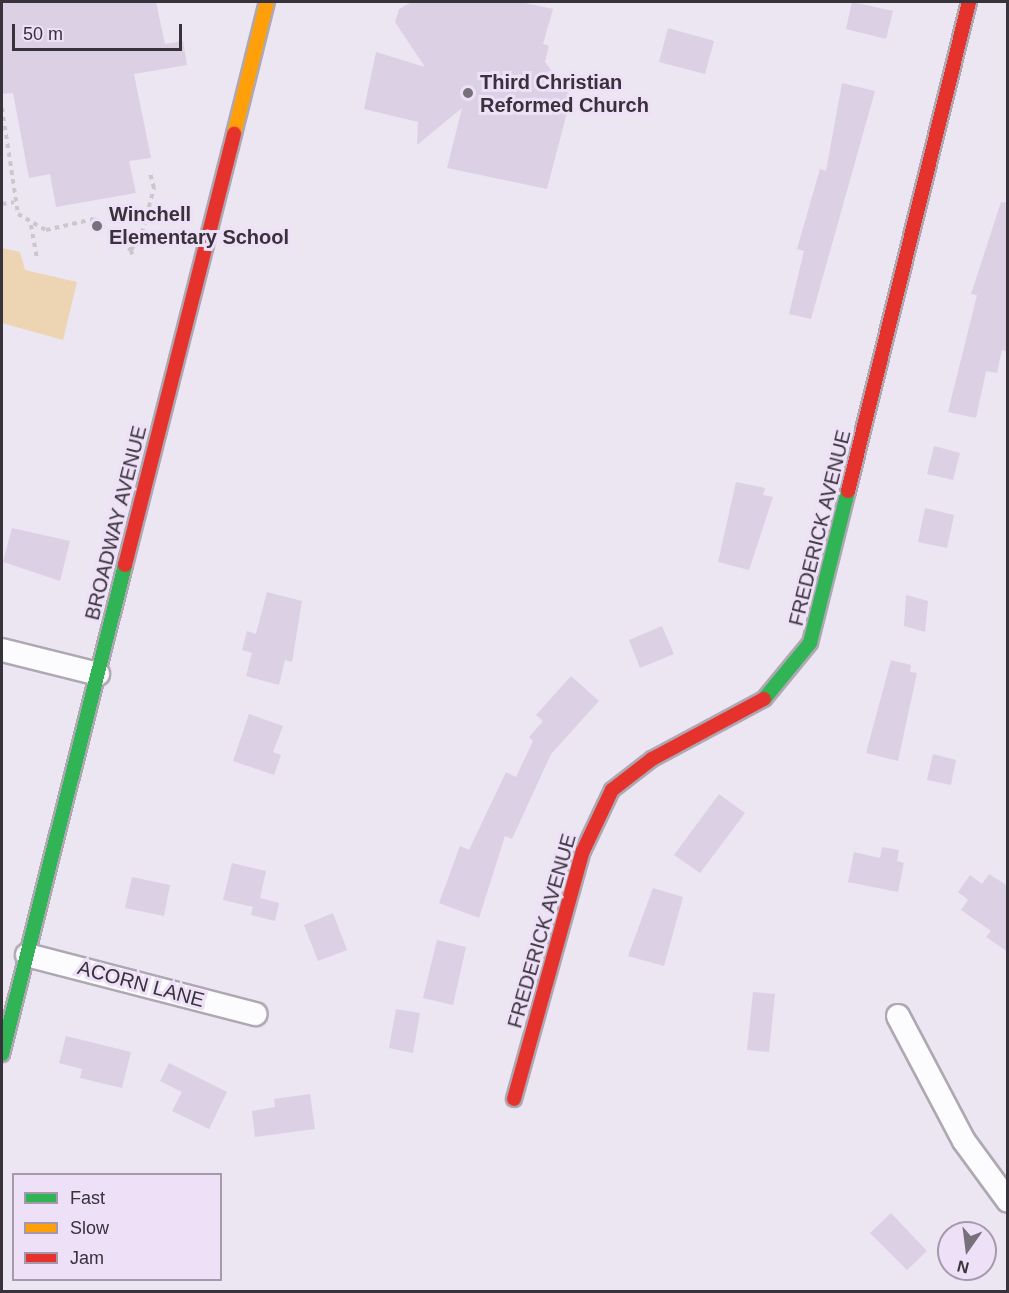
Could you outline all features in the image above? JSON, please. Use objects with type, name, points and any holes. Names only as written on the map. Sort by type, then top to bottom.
[{"type":"street","name":"BROADWAY AVENUE","points":[[2,1054],[267,2]]},
{"type":"street","name":"FREDERICK AVENUE","points":[[514,1099],[584,851],[612,790],[652,759],[744,713],[777,690],[810,643],[969,2]]},
{"type":"street","points":[[2,650],[98,674]]},
{"type":"street","name":"ACORN LANE","points":[[27,955],[255,1014]]},
{"type":"street","points":[[898,1016],[964,1141],[1008,1201]]},
{"type":"path","points":[[2,108],[14,202],[18,214],[31,225],[46,230],[94,219],[131,250],[133,259]]},
{"type":"path","points":[[131,250],[142,233],[154,188],[150,173]]},
{"type":"path","points":[[2,204],[14,202]]},
{"type":"path","points":[[31,225],[36,259]]},
{"type":"shaded area","points":[[2,248],[20,252],[25,270],[77,282],[63,340],[2,323]]},
{"type":"building","points":[[2,2],[156,2],[165,44],[183,41],[187,65],[134,74],[151,158],[129,161],[136,193],[56,207],[50,174],[29,178],[13,93],[2,94]]},
{"type":"building","name":"Third Christian Reformed Church","points":[[412,2],[521,2],[553,9],[543,44],[549,46],[545,62],[571,97],[547,189],[447,168],[462,108],[417,145],[418,122],[364,109],[376,52],[425,67],[395,22],[399,9]]},
{"type":"building","points":[[852,2],[893,11],[886,39],[846,29]]},
{"type":"building","points":[[668,28],[714,41],[705,74],[659,62]]},
{"type":"building","points":[[842,83],[875,91],[811,319],[789,314],[804,251],[797,249],[820,169],[826,171]]},
{"type":"building","points":[[1001,202],[1008,203],[1008,352],[1002,350],[997,373],[986,371],[976,418],[948,412],[977,295],[971,294]]},
{"type":"building","points":[[934,446],[960,453],[953,480],[927,474]]},
{"type":"building","points":[[736,482],[765,488],[763,495],[773,497],[749,570],[718,562]]},
{"type":"building","points":[[925,508],[954,515],[947,548],[918,542]]},
{"type":"building","points":[[12,528],[70,541],[60,581],[3,562]]},
{"type":"building","points":[[267,592],[302,601],[292,662],[285,660],[279,685],[246,676],[252,653],[242,650],[247,631],[256,634]]},
{"type":"building","points":[[906,595],[928,601],[925,632],[904,626]]},
{"type":"building","points":[[662,626],[674,654],[640,668],[629,640]]},
{"type":"building","points":[[891,660],[911,665],[910,672],[917,673],[898,761],[866,753]]},
{"type":"building","points":[[571,676],[599,701],[551,754],[512,839],[505,836],[479,918],[439,903],[460,846],[469,850],[506,772],[516,777],[533,741],[529,737],[543,721],[536,715]]},
{"type":"building","points":[[249,714],[283,726],[273,752],[281,755],[274,775],[233,761]]},
{"type":"building","points":[[933,754],[956,760],[951,785],[927,780]]},
{"type":"building","points":[[719,794],[745,813],[700,873],[674,855]]},
{"type":"building","points":[[882,847],[899,850],[897,861],[904,863],[898,892],[848,882],[854,852],[880,858]]},
{"type":"building","points":[[232,863],[266,871],[260,898],[279,903],[275,921],[251,915],[253,907],[223,900]]},
{"type":"building","points":[[989,874],[1008,886],[1008,952],[986,937],[991,931],[961,910],[968,900],[958,892],[970,875],[982,884]]},
{"type":"building","points":[[132,877],[170,885],[164,916],[125,908]]},
{"type":"building","points":[[653,888],[683,897],[664,966],[628,956]]},
{"type":"building","points":[[333,913],[347,950],[318,961],[304,925]]},
{"type":"building","points":[[437,940],[466,947],[453,1005],[423,998]]},
{"type":"building","points":[[753,992],[775,994],[769,1052],[747,1050]]},
{"type":"building","points":[[396,1009],[420,1013],[413,1053],[389,1048]]},
{"type":"building","points":[[66,1036],[131,1052],[122,1088],[80,1078],[82,1069],[59,1063]]},
{"type":"building","points":[[169,1063],[227,1092],[209,1129],[172,1111],[182,1092],[160,1081]]},
{"type":"building","points":[[310,1094],[315,1129],[255,1137],[252,1111],[275,1107],[274,1099]]},
{"type":"building","points":[[891,1213],[927,1251],[907,1270],[870,1233]]},
{"type":"traffic: fast","points":[[764,699],[810,643],[848,491]]},
{"type":"traffic: fast","points":[[2,1054],[125,565]]},
{"type":"traffic: slow","points":[[234,134],[267,2]]},
{"type":"traffic: jam","points":[[848,491],[969,2]]},
{"type":"traffic: jam","points":[[125,565],[234,134]]},
{"type":"traffic: jam","points":[[514,1099],[583,851],[612,790],[652,759],[764,699]]},
{"type":"place","name":"Third Christian Reformed Church","points":[[468,93]]},
{"type":"place","name":"Winchell Elementary School","points":[[97,226]]}]
